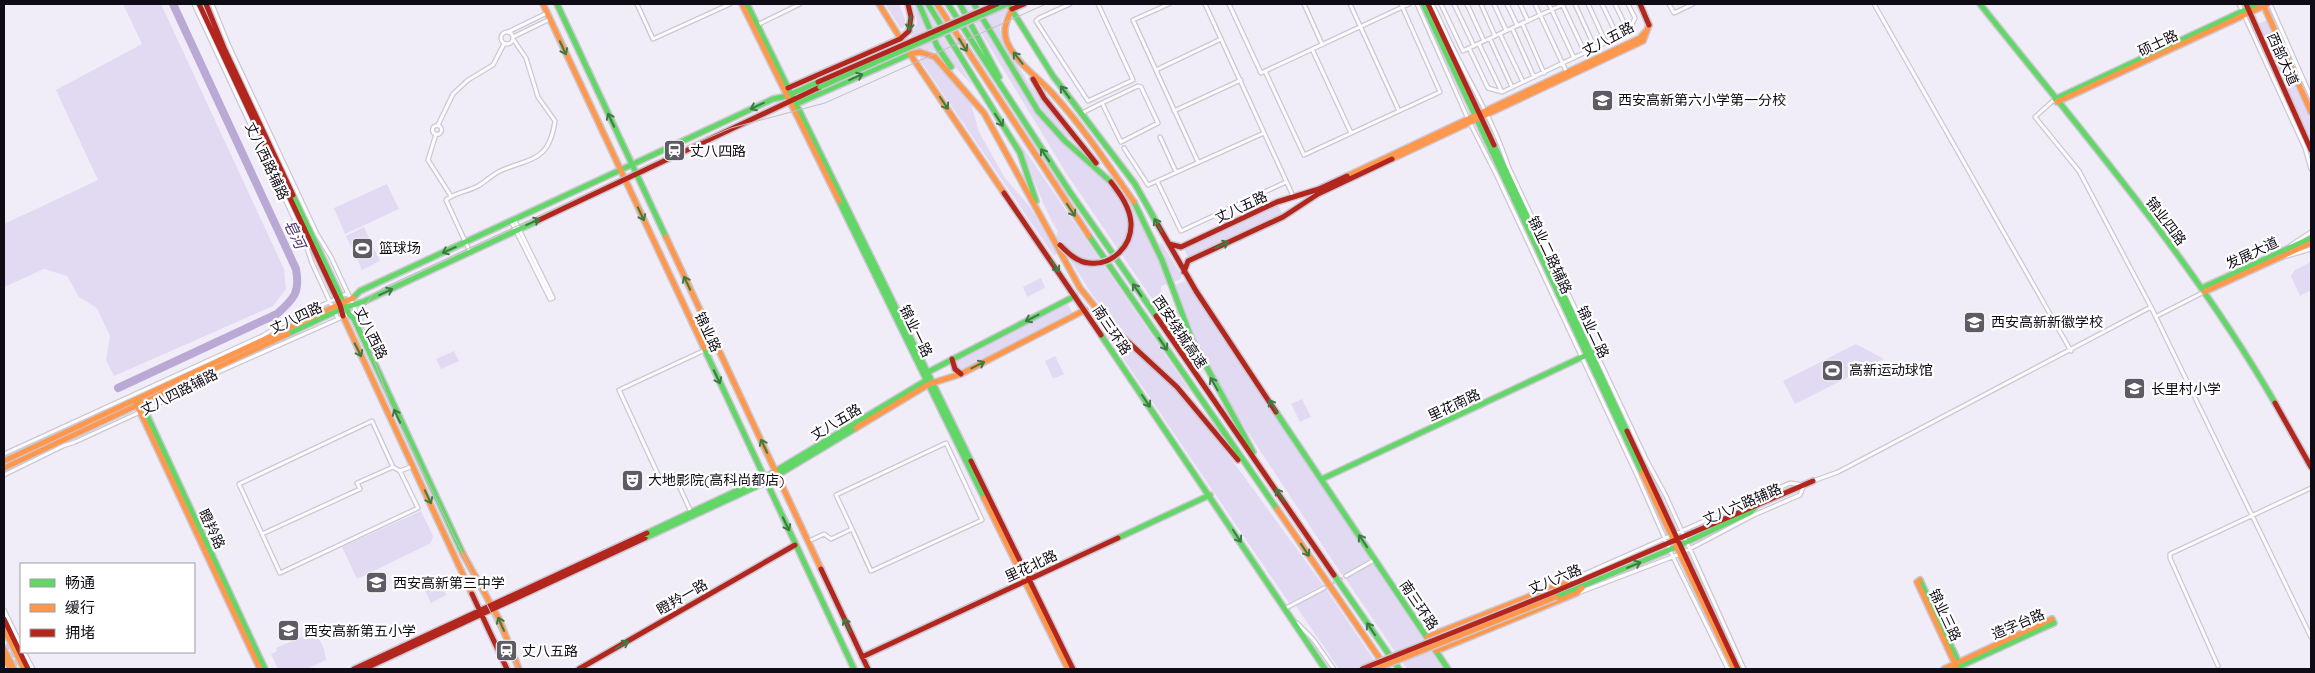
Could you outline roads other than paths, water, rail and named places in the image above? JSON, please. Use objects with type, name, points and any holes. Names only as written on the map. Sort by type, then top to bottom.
[{"type":"main road","name":"丈八西路","points":[[199,4],[339,297]]},
{"type":"main road","name":"丈八西路","points":[[206,4],[224,48],[343,306],[346,315],[344,323],[414,466],[507,669]]},
{"type":"main road","name":"锦业路","points":[[543,4],[854,669]]},
{"type":"main road","name":"锦业一路","points":[[742,4],[928,372]]},
{"type":"main road","name":"锦业一路","points":[[747,4],[788,88],[791,99],[1027,580],[1073,669]]},
{"type":"main road","name":"南三环路","points":[[879,4],[910,54],[1210,495],[1325,669]]},
{"type":"main road","points":[[788,88],[900,39],[909,31],[911,17],[908,4]]},
{"type":"main road","points":[[919,4],[937,46],[984,113],[1080,288],[1115,331],[1177,387],[1255,479]]},
{"type":"main road","points":[[928,4],[1020,153],[1033,194],[1057,245],[1072,256],[1088,263],[1096,263],[1113,258],[1124,248],[1132,224],[1125,202],[1044,98],[1029,72],[1011,49],[1004,26],[1009,6]]},
{"type":"main road","name":"西安绕城高速","points":[[936,4],[1024,140],[1387,669]]},
{"type":"main road","name":"西安绕城高速","points":[[948,4],[1020,118],[1399,669]]},
{"type":"main road","points":[[960,4],[1020,118]]},
{"type":"main road","points":[[974,4],[1038,111],[1065,141],[1109,180]]},
{"type":"main road","name":"丈八四路","points":[[4,468],[138,402],[334,310],[352,302],[366,301],[625,180],[819,85],[997,4]]},
{"type":"main road","name":"丈八四路","points":[[819,85],[1009,6],[1024,4]]},
{"type":"main road","name":"锦业二路","points":[[1423,4],[1478,117],[1676,540],[1734,669]]},
{"type":"main road","name":"锦业二路","points":[[1431,4],[1478,117]]},
{"type":"main road","points":[[1641,4],[1649,25]]},
{"type":"main road","name":"锦业四路","points":[[1980,4],[2159,229],[2203,290],[2284,417],[2311,467]]},
{"type":"main road","name":"硕士路","points":[[2056,100],[2243,13],[2248,8],[2265,4]]},
{"type":"main road","name":"西部大道","points":[[2265,4],[2311,112]]},
{"type":"main road","name":"锦业路","points":[[559,5],[868,669]]},
{"type":"main road","name":"南三环路","points":[[1009,6],[1053,76],[1135,184],[1184,272],[1448,669]]},
{"type":"main road","name":"西部大道","points":[[2248,8],[2311,150]]},
{"type":"main road","name":"丈八五路","points":[[1486,113],[1644,41],[1649,25]]},
{"type":"main road","name":"丈八五路","points":[[1169,244],[1181,247],[1277,202],[1320,189],[1478,117],[1640,38],[1649,25]]},
{"type":"main road","points":[[791,99],[910,54],[920,52],[928,54],[943,64],[984,113]]},
{"type":"main road","points":[[1029,72],[1052,92],[1117,176],[1143,219],[1162,260],[1192,340],[1204,365],[1265,472]]},
{"type":"main road","name":"丈八四路","points":[[352,302],[360,292],[632,164],[773,99],[791,99]]},
{"type":"main road","name":"丈八五路","points":[[1184,272],[1188,261],[1282,217],[1318,194],[1469,121]]},
{"type":"main road","points":[[1041,216],[1052,234]]},
{"type":"main road","name":"发展大道","points":[[2203,290],[2311,238]]},
{"type":"main road","name":"发展大道","points":[[2203,290],[2311,243]]},
{"type":"main road","points":[[930,382],[928,372],[1075,296]]},
{"type":"main road","name":"丈八五路","points":[[354,669],[765,480],[930,382],[961,374],[1085,310]]},
{"type":"main road","name":"丈八西路","points":[[346,315],[354,319],[455,540],[492,607],[519,669]]},
{"type":"main road","name":"里花南路","points":[[1322,479],[1589,354]]},
{"type":"main road","points":[[952,360],[955,369],[961,374]]},
{"type":"main road","name":"丈八四路","points":[[4,461],[138,402]]},
{"type":"main road","name":"瞪羚路","points":[[138,402],[260,669]]},
{"type":"main road","name":"瞪羚路","points":[[142,411],[265,669]]},
{"type":"main road","name":"丈八五路","points":[[492,607],[691,512],[765,480]]},
{"type":"main road","name":"丈八六路","points":[[1584,583],[1665,541],[1686,539],[1812,481]]},
{"type":"main road","name":"里花北路","points":[[862,656],[1210,495]]},
{"type":"main road","name":"丈八六路","points":[[1362,669],[1669,550],[1676,540]]},
{"type":"main road","name":"瞪羚一路","points":[[580,669],[795,545]]},
{"type":"main road","name":"锦业二路","points":[[1682,553],[1738,669]]},
{"type":"main road","name":"锦业一路","points":[[1027,580],[1068,669]]},
{"type":"main road","name":"锦业三路","points":[[1920,580],[1958,667],[1916,582],[1920,580]]},
{"type":"main road","points":[[1427,637],[1558,585],[1584,583]]},
{"type":"main road","points":[[1436,651],[1577,593],[1584,583]]},
{"type":"main road","name":"丈八六路","points":[[1376,669],[1555,594]]},
{"type":"main road","name":"丈八五路","points":[[364,669],[481,612]]},
{"type":"main road","points":[[4,619],[20,652]]},
{"type":"main road","name":"造字台路","points":[[1944,669],[1958,667],[2054,623],[2052,619],[1958,667]]},
{"type":"main road","points":[[4,629],[24,669]]},
{"type":"main road","points":[[4,648],[14,669]]},
{"type":"main road","points":[[20,653],[28,669]]},
{"type":"main road","points":[[4,657],[10,669]]},
{"type":"street","name":"丈八西路辅路","points":[[194,4],[305,242],[338,319]]},
{"type":"street","name":"丈八西路辅路","points":[[212,4],[229,46],[317,234],[356,311]]},
{"type":"street","points":[[636,4],[653,40],[730,4]]},
{"type":"street","points":[[757,25],[800,4]]},
{"type":"street","points":[[1070,4],[1039,18],[1036,22],[1088,101],[1133,80],[1098,4]]},
{"type":"street","points":[[1170,4],[1133,20],[1198,162]]},
{"type":"street","points":[[1205,4],[1294,197]]},
{"type":"street","points":[[1229,4],[1261,73],[1401,5],[1408,4]]},
{"type":"street","points":[[1304,4],[1322,44]]},
{"type":"street","points":[[1350,4],[1398,111]]},
{"type":"street","name":"锦业二路辅路","points":[[1417,4],[1446,65],[1469,121],[1682,530],[1744,669]]},
{"type":"street","name":"锦业二路辅路","points":[[1431,4],[1486,113],[1589,354],[1665,541],[1728,669]]},
{"type":"street","points":[[1442,4],[1463,51],[1562,4],[1585,53]]},
{"type":"street","points":[[1454,4],[1474,46]]},
{"type":"street","points":[[1467,4],[1484,41]]},
{"type":"street","points":[[1481,4],[1495,36]]},
{"type":"street","points":[[1494,4],[1506,31]]},
{"type":"street","points":[[1507,4],[1517,25]]},
{"type":"street","points":[[1520,4],[1528,20]]},
{"type":"street","points":[[1535,4],[1567,73]]},
{"type":"street","points":[[1549,4],[1574,58]]},
{"type":"street","points":[[1575,4],[1595,48]]},
{"type":"street","points":[[1588,4],[1606,43]]},
{"type":"street","points":[[1602,4],[1618,37]]},
{"type":"street","points":[[1616,4],[1628,32]]},
{"type":"street","points":[[1469,48],[1488,88],[1502,92],[1628,32],[1634,18],[1628,4]]},
{"type":"street","points":[[1670,4],[1674,13],[1693,4]]},
{"type":"street","points":[[1874,4],[2071,351]]},
{"type":"street","points":[[2239,4],[2304,148],[2311,169]]},
{"type":"street","points":[[2265,4],[2311,97]]},
{"type":"street","points":[[1265,71],[1304,155],[1440,92],[1401,5]]},
{"type":"street","points":[[504,44],[501,37],[503,33],[547,13]]},
{"type":"street","points":[[436,134],[432,129],[438,125],[453,94],[468,80],[493,65],[504,44],[508,44],[513,38],[550,19]]},
{"type":"street","points":[[1522,23],[1544,73]]},
{"type":"street","points":[[1512,28],[1534,77]]},
{"type":"street","points":[[470,252],[446,200],[451,196],[477,186],[500,171],[536,158],[552,139],[555,121],[538,97],[526,58],[508,32]]},
{"type":"street","points":[[1500,34],[1523,82]]},
{"type":"street","points":[[1490,38],[1512,87]]},
{"type":"street","points":[[1156,70],[1221,39]]},
{"type":"street","points":[[1479,44],[1502,92]]},
{"type":"street","points":[[1312,49],[1351,133]]},
{"type":"street","points":[[1174,111],[1240,80]]},
{"type":"street","points":[[1081,113],[1102,103],[1138,86],[1141,87],[1158,122],[1121,142],[1102,103]]},
{"type":"street","points":[[2056,100],[2035,117],[2079,171],[2152,307],[2311,637]]},
{"type":"street","points":[[438,125],[441,131],[436,134],[428,160],[451,196]]},
{"type":"street","points":[[1124,148],[1148,184],[1264,133]]},
{"type":"street","points":[[1160,137],[1176,172]]},
{"type":"street","points":[[1157,181],[1182,231],[1286,182]]},
{"type":"street","points":[[512,220],[550,299],[553,298],[517,230]]},
{"type":"street","points":[[2284,251],[2311,232]]},
{"type":"street","points":[[2274,260],[2311,249]]},
{"type":"street","points":[[2156,316],[2203,290]]},
{"type":"street","name":"丈八四路辅路","points":[[4,454],[253,340],[348,293]]},
{"type":"street","points":[[1812,481],[1838,472],[2152,307]]},
{"type":"street","name":"丈八四路辅路","points":[[4,476],[63,446],[188,390],[214,374],[356,311]]},
{"type":"street","points":[[691,512],[674,475],[660,480],[619,390],[704,350]]},
{"type":"street","points":[[372,421],[394,467],[400,471],[418,508],[280,573],[239,484],[372,421]]},
{"type":"street","points":[[946,443],[982,520],[871,571],[852,530],[836,495],[946,443]]},
{"type":"street","points":[[400,471],[414,466]]},
{"type":"street","points":[[262,534],[360,489],[357,483],[394,467]]},
{"type":"street","name":"丈八六路辅路","points":[[1577,593],[1586,592],[1682,553],[1800,495],[1804,485],[1790,483],[1682,530],[1676,540]]},
{"type":"street","points":[[2218,666],[2170,558],[2170,554],[2311,488]]},
{"type":"street","points":[[808,541],[824,534],[831,539],[852,530]]},
{"type":"street","points":[[1558,585],[1665,541]]},
{"type":"street","points":[[1346,576],[1375,560]]},
{"type":"street","points":[[1324,588],[1287,611],[1313,639],[1334,669]]},
{"type":"street","points":[[4,610],[20,644]]},
{"type":"street","points":[[25,653],[33,669]]},
{"type":"waterway","name":"皂河","points":[[118,388],[277,314],[292,299],[297,283],[296,269],[173,4]]},
{"type":"tunnel","points":[[1324,588],[1346,576]]},
{"type":"tunnel","points":[[4,635],[20,669]]},
{"type":"tram line","points":[[518,669],[390,403],[363,325],[363,309],[372,295],[383,288],[696,143],[731,128],[825,103],[1046,4]]},
{"type":"place","name":"西安高新第六小学第一分校","points":[[1602,100]]},
{"type":"place","name":"丈八四路","points":[[674,151]]},
{"type":"place","name":"篮球场","points":[[363,248]]},
{"type":"place","name":"西安高新新徽学校","points":[[1975,322]]},
{"type":"place","name":"高新运动球馆","points":[[1833,370]]},
{"type":"place","name":"长里村小学","points":[[2135,389]]},
{"type":"place","name":"大地影院(高科尚都店)","points":[[632,480]]},
{"type":"place","name":"西安高新第三中学","points":[[377,583]]},
{"type":"place","name":"西安高新第五小学","points":[[288,631]]},
{"type":"place","name":"丈八五路","points":[[506,651]]}]
